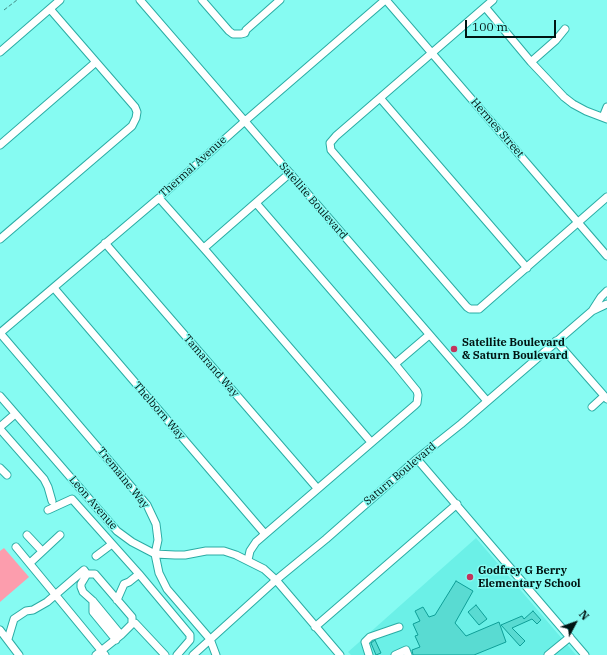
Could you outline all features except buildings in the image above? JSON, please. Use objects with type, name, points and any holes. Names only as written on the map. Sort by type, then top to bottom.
[{"type":"street","points":[[0,52],[60,0]]},
{"type":"street","name":"Satellite Boulevard","points":[[140,0],[487,401]]},
{"type":"street","points":[[202,0],[233,34],[245,33],[246,30],[280,0]]},
{"type":"street","name":"Thermal Avenue","points":[[0,333],[159,198],[245,121],[385,0]]},
{"type":"street","name":"Hermes Street","points":[[385,0],[607,256]]},
{"type":"street","points":[[493,0],[333,139],[330,143],[331,150],[466,307],[470,309],[479,309],[607,197]]},
{"type":"street","points":[[485,7],[564,97],[586,111],[605,118],[607,107]]},
{"type":"street","points":[[0,239],[132,126],[136,118],[137,112],[135,107],[50,9]]},
{"type":"street","points":[[532,62],[556,40],[565,29]]},
{"type":"street","points":[[0,145],[96,62]]},
{"type":"street","points":[[380,98],[527,268]]},
{"type":"street","points":[[204,248],[290,173]]},
{"type":"street","points":[[159,198],[371,442]]},
{"type":"street","points":[[248,560],[250,551],[256,542],[417,403],[417,391],[256,203]]},
{"type":"street","name":"Tamarand Way","points":[[105,243],[317,488]]},
{"type":"street","name":"Thelborn Way","points":[[54,288],[265,534]]},
{"type":"street","name":"Saturn Boulevard","points":[[592,311],[607,291]]},
{"type":"street","name":"Saturn Boulevard","points":[[193,655],[276,580],[326,539],[417,459],[556,341],[592,311],[607,304]]},
{"type":"street","name":"Tremaine Way","points":[[0,333],[147,505],[156,524],[158,540],[155,554],[159,573],[167,590],[210,639]]},
{"type":"street","points":[[395,364],[429,334]]},
{"type":"street","points":[[556,341],[606,398],[592,407]]},
{"type":"street","name":"Leon Avenue","points":[[0,396],[117,532],[155,554],[186,555],[206,551],[224,551],[248,560],[264,569],[276,580],[340,655]]},
{"type":"street","points":[[15,414],[0,428],[44,479],[52,501]]},
{"type":"street","points":[[417,459],[585,655]]},
{"type":"street","points":[[0,468],[7,475]]},
{"type":"street","points":[[48,510],[72,499],[139,574],[190,635],[190,640],[177,655]]},
{"type":"street","points":[[315,627],[457,504]]},
{"type":"street","points":[[27,535],[42,551]]},
{"type":"street","points":[[30,563],[60,535]]},
{"type":"street","points":[[96,556],[112,544]]},
{"type":"street","points":[[8,639],[14,618],[47,602],[55,595],[84,570],[87,574],[95,574],[132,617],[132,624],[101,654],[55,595],[30,563],[16,547]]},
{"type":"street","points":[[87,574],[81,587],[83,592],[94,601],[118,637]]},
{"type":"street","points":[[117,600],[124,584],[139,574]]},
{"type":"street","points":[[132,624],[135,623],[165,655]]},
{"type":"street","points":[[369,655],[365,642],[370,637],[399,627]]},
{"type":"street","points":[[0,630],[19,655]]},
{"type":"street","points":[[548,655],[570,637]]},
{"type":"street","points":[[210,639],[216,655]]},
{"type":"street","points":[[395,655],[406,650],[408,655]]},
{"type":"path","points":[[4,10],[17,0]]},
{"type":"shaded area","name":"Godfrey G Berry Elementary School","points":[[476,538],[576,655],[351,655],[348,652]]},
{"type":"shaded area","points":[[4,548],[29,577],[0,602],[0,551]]},
{"type":"place","name":"Satellite Boulevard & Saturn Boulevard","points":[[454,349]]},
{"type":"place","name":"Godfrey G Berry Elementary School","points":[[470,577]]}]
